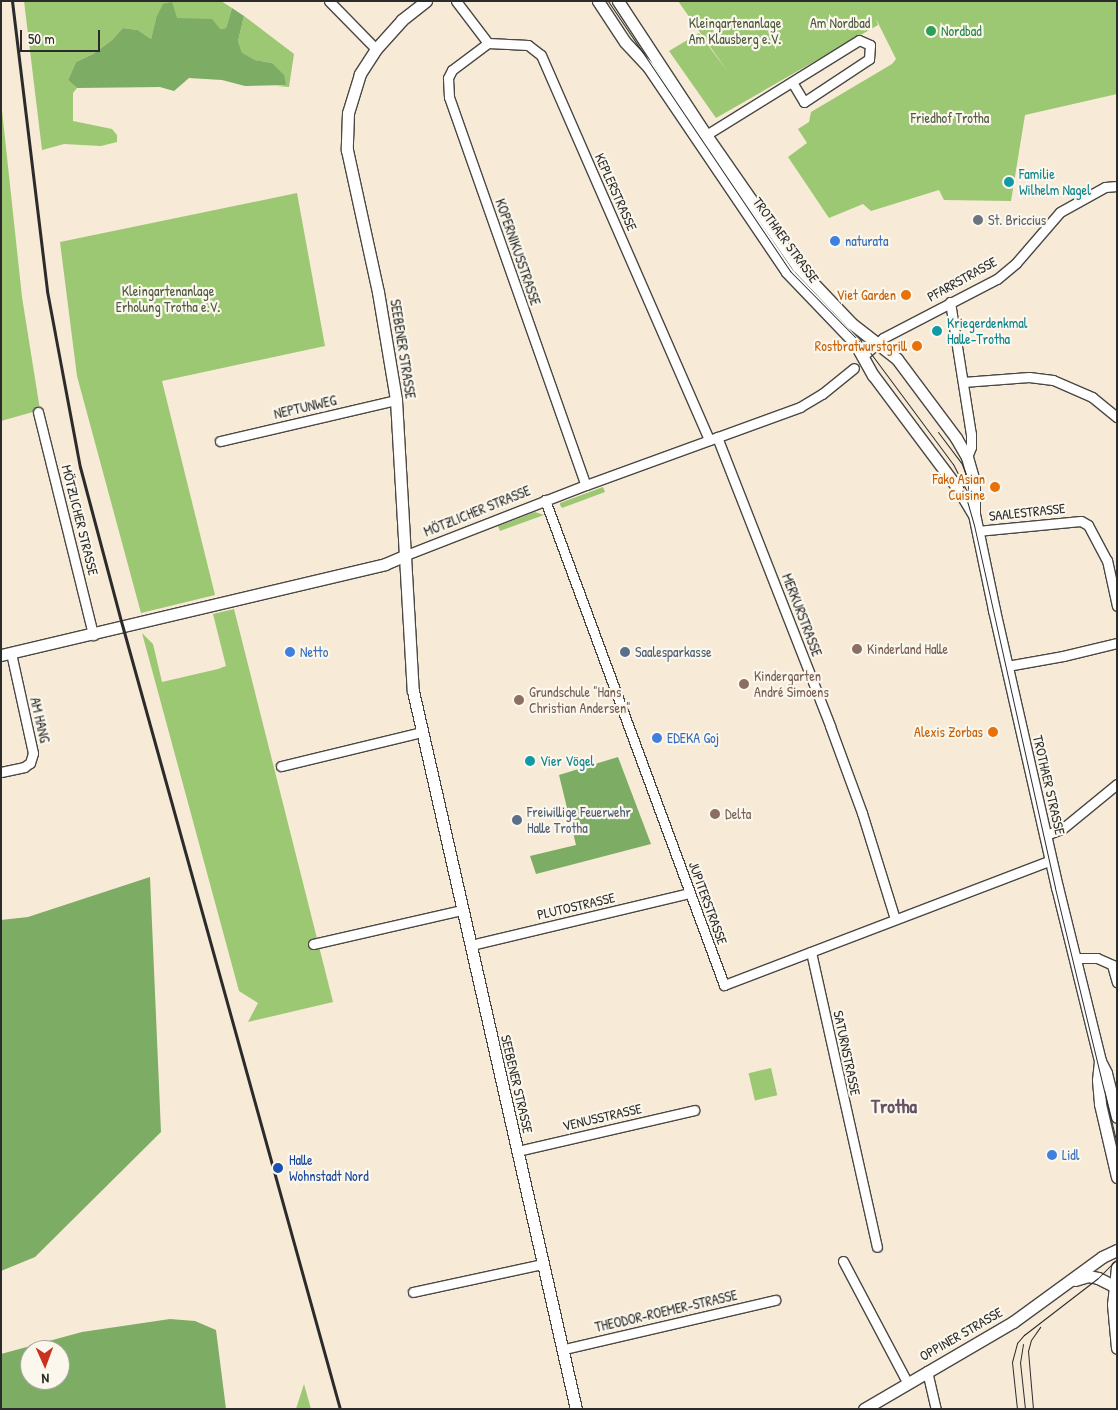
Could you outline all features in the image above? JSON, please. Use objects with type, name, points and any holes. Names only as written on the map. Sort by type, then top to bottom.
[{"type":"street","points":[[329,1],[376,49]]},
{"type":"street","name":"SEEBENER STRASSE","points":[[426,1],[402,20],[376,49],[360,74],[351,99],[347,127],[347,150],[378,292],[396,400],[413,691],[542,1264],[564,1349],[576,1409]]},
{"type":"street","points":[[456,1],[488,43]]},
{"type":"street","name":"TROTHAER STRASSE","points":[[598,1],[625,42],[649,68],[787,272],[855,343],[873,375],[960,490],[974,514]]},
{"type":"street","name":"TROTHAER STRASSE","points":[[618,1],[706,135],[796,266],[851,323],[878,342],[897,359],[956,438],[967,457],[974,482],[974,514],[977,531],[1051,860],[1100,1061],[1106,1073],[1117,1117]]},
{"type":"street","points":[[706,135],[860,40],[870,44],[869,59],[804,102],[792,82]]},
{"type":"street","name":"KEPLERSTRASSE","points":[[488,43],[528,45],[541,55],[713,438]]},
{"type":"street","name":"KOPERNIKUSSTRASSE","points":[[488,43],[452,70],[448,78],[449,97],[586,485]]},
{"type":"street","name":"PFARRSTRASSE","points":[[862,357],[878,342],[997,278],[1016,263],[1060,212],[1105,187],[1117,186]]},
{"type":"street","name":"TROTHAER STRASSE","points":[[950,302],[971,434],[971,447],[967,457]]},
{"type":"street","name":"MÖTZLICHER STRASSE","points":[[6,654],[93,635],[385,564],[545,500],[800,407],[822,394],[854,368]]},
{"type":"street","points":[[964,382],[1029,377],[1053,380],[1092,397],[1117,418]]},
{"type":"street","name":"NEPTUNWEG","points":[[220,441],[396,400]]},
{"type":"street","name":"MÖTZLICHER STRASSE","points":[[38,412],[93,635]]},
{"type":"street","name":"MERKURSTRASSE","points":[[713,438],[830,726],[862,813],[895,919]]},
{"type":"street","name":"JUPITERSTRASSE","points":[[545,500],[724,986],[1051,860]]},
{"type":"street","name":"SAALESTRASSE","points":[[977,531],[1081,521],[1088,525],[1112,561]]},
{"type":"street","points":[[1112,561],[1117,606]]},
{"type":"street","points":[[1007,666],[1063,656],[1117,643]]},
{"type":"street","name":"AM HANG","points":[[1,772],[24,767],[30,763],[33,753],[6,654]]},
{"type":"street","points":[[282,766],[422,732]]},
{"type":"street","points":[[1046,835],[1062,829],[1117,784]]},
{"type":"street","name":"PLUTOSTRASSE","points":[[470,946],[689,893]]},
{"type":"street","points":[[313,944],[462,910]]},
{"type":"street","name":"SATURNSTRASSE","points":[[811,952],[877,1247]]},
{"type":"street","points":[[1074,958],[1097,958],[1114,966],[1117,982]]},
{"type":"street","name":"TROTHAER STRASSE","points":[[1100,1061],[1098,1080],[1100,1104],[1117,1177]]},
{"type":"street","name":"VENUSSTRASSE","points":[[517,1151],[694,1110]]},
{"type":"street","name":"OPPINER STRASSE","points":[[864,1409],[907,1382],[1013,1322],[1102,1257],[1117,1250]]},
{"type":"street","points":[[842,1261],[907,1382]]},
{"type":"street","points":[[413,1292],[542,1264]]},
{"type":"street","points":[[1117,1267],[1114,1286],[1117,1348]]},
{"type":"street","name":"OPPINER STRASSE","points":[[1070,1281],[1088,1276],[1098,1278],[1114,1286]]},
{"type":"street","name":"THEODOR-ROEMER-STRASSE","points":[[564,1349],[775,1300]]},
{"type":"street","points":[[927,1371],[936,1409]]},
{"type":"green space","points":[[24,1],[221,1],[232,8],[226,28],[220,29],[186,19],[156,18],[151,39],[138,30],[123,28],[112,40],[93,54],[76,62],[68,80],[77,88],[73,93],[73,121],[112,129],[117,135],[117,142],[101,146],[64,144],[42,150]]},
{"type":"green space","name":"Friedhof Trotha","points":[[678,1],[1117,1],[1117,94],[1025,115],[1011,201],[944,200],[939,190],[871,211],[863,204],[829,218],[788,157],[807,143],[798,129],[809,122],[811,112],[892,64],[896,59],[876,19],[878,25],[716,118],[669,51],[699,33],[728,72]]},
{"type":"green space","points":[[172,2],[177,18],[212,19],[220,29],[226,28],[232,8],[244,16],[238,41],[242,53],[255,60],[272,63],[284,75],[286,85],[245,86],[222,80],[189,78],[174,91],[160,87],[77,88],[68,80],[76,62],[93,54],[112,40],[123,28],[138,30],[151,39],[156,18],[163,4]]},
{"type":"green space","points":[[244,16],[294,54],[289,87],[277,86],[286,85],[272,63],[255,60],[242,54],[238,41]]},
{"type":"green space","points":[[1,101],[22,297],[40,410],[1,421]]},
{"type":"green space","name":"Kleingartenanlage Erholung Trotha e.V.","points":[[297,193],[325,346],[162,381],[215,595],[141,613],[77,376],[60,242]]},
{"type":"green space","points":[[603,487],[605,492],[562,508],[560,505],[560,503]]},
{"type":"green space","points":[[535,512],[544,515],[500,531],[498,526]]},
{"type":"green space","points":[[234,609],[333,1002],[248,1022],[258,1003],[239,991],[142,633],[153,644],[162,682],[218,669],[226,666],[213,614]]},
{"type":"green space","points":[[618,757],[651,844],[536,874],[530,856],[576,845],[559,775]]},
{"type":"green space","points":[[150,877],[161,1132],[35,1257],[1,1271],[1,920],[28,917]]},
{"type":"green space","points":[[771,1068],[777,1095],[755,1100],[749,1073]]},
{"type":"green space","points":[[170,1319],[195,1321],[216,1330],[226,1409],[1,1409],[1,1354],[20,1349],[20,1390],[70,1390],[70,1340],[53,1340],[82,1332]]},
{"type":"green space","points":[[304,1384],[311,1409],[296,1409]]},
{"type":"tram line","points":[[608,1],[790,271],[869,351],[953,464],[961,480],[974,525],[1055,888],[1117,1145]]},
{"type":"tram line","points":[[938,432],[961,462],[969,482]]},
{"type":"tram line","points":[[1017,1409],[1012,1362],[1017,1343],[1024,1335],[1098,1278],[1117,1259]]},
{"type":"tram line","points":[[1033,1409],[1028,1351],[1031,1340],[1040,1327]]},
{"type":"tram line","points":[[1023,1344],[1020,1362],[1025,1409]]},
{"type":"railway","points":[[12,1],[47,291],[80,467],[340,1409]]},
{"type":"place","name":"Nordbad","points":[[931,31]]},
{"type":"place","name":"Familie Wilhelm Nagel","points":[[1009,182]]},
{"type":"place","name":"St. Briccius","points":[[978,220]]},
{"type":"place","name":"naturata","points":[[835,241]]},
{"type":"place","name":"Viet Garden","points":[[906,295]]},
{"type":"place","name":"Kriegerdenkmal Halle-Trotha","points":[[937,331]]},
{"type":"place","name":"Rostbratwurstgrill","points":[[917,346]]},
{"type":"place","name":"Fako Asian Cuisine","points":[[995,487]]},
{"type":"place","name":"Kinderland Halle","points":[[857,649]]},
{"type":"place","name":"Netto","points":[[290,652]]},
{"type":"place","name":"Saalesparkasse","points":[[625,652]]},
{"type":"place","name":"Kindergarten André Simoens","points":[[744,684]]},
{"type":"place","name":"Grundschule \"Hans Christian Andersen\"","points":[[519,700]]},
{"type":"place","name":"Alexis Zorbas","points":[[993,732]]},
{"type":"place","name":"EDEKA Goj","points":[[657,738]]},
{"type":"place","name":"Vier Vögel","points":[[530,761]]},
{"type":"place","name":"Delta","points":[[715,814]]},
{"type":"place","name":"Freiwillige Feuerwehr Halle Trotha","points":[[517,820]]},
{"type":"place","name":"Lidl","points":[[1052,1155]]},
{"type":"place","name":"Halle Wohnstadt Nord","points":[[278,1168]]},
{"type":"district","name":"Trotha","points":[[894,1107]]},
{"type":"park label","name":"Am Nordbad","points":[[840,23]]},
{"type":"park label","name":"Kleingartenanlage Am Klausberg e.V.","points":[[735,32]]}]
